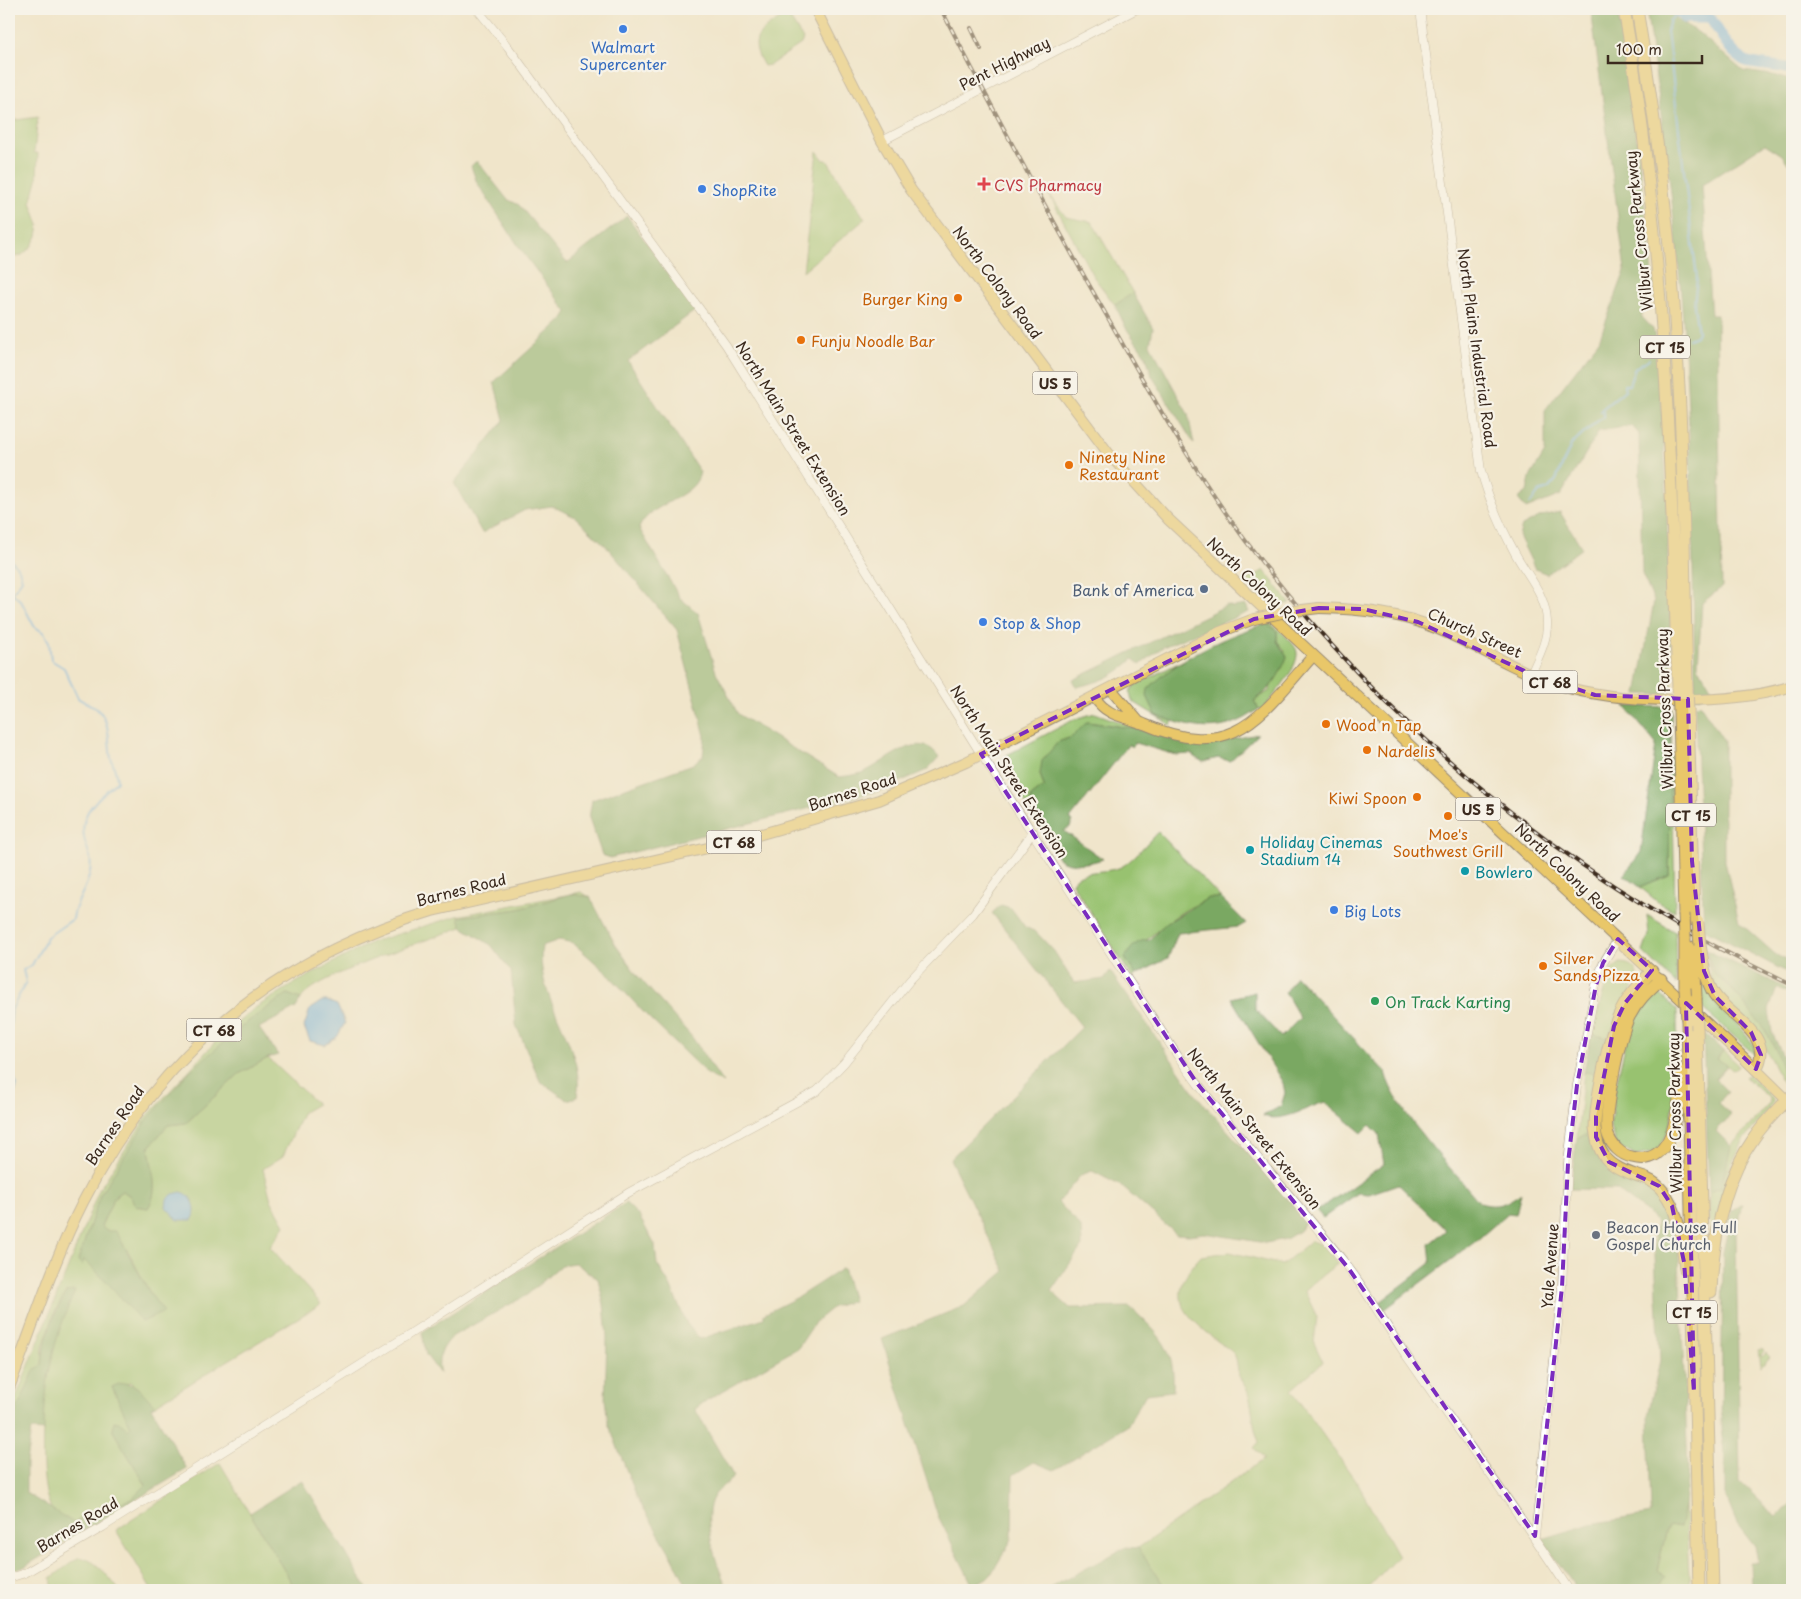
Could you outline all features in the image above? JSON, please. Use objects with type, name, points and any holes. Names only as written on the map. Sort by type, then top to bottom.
[{"type":"highway","name":"Wilbur Cross Parkway","points":[[1624,9],[1646,156],[1661,300],[1683,688]]},
{"type":"highway","name":"Wilbur Cross Parkway","points":[[1637,9],[1658,154],[1675,309],[1683,710],[1696,998],[1692,1031],[1694,1392],[1699,1590]]},
{"type":"highway","name":"Wilbur Cross Parkway","points":[[1683,710],[1692,861],[1692,919]]},
{"type":"highway","points":[[1692,919],[1693,941],[1715,996],[1746,1024],[1761,1048],[1760,1063],[1756,1069]]},
{"type":"highway","name":"Wilbur Cross Parkway","points":[[1693,941],[1685,988],[1687,1020],[1692,1031],[1708,1392],[1713,1590]]},
{"type":"highway","points":[[1652,970],[1625,1003],[1614,1026],[1596,1116],[1596,1137],[1599,1147],[1609,1162],[1623,1171],[1659,1186],[1672,1206],[1684,1262],[1694,1392]]},
{"type":"highway","points":[[1661,979],[1634,1008],[1621,1040],[1606,1122],[1609,1138],[1613,1145],[1625,1155],[1633,1158],[1650,1157],[1658,1154],[1668,1141],[1678,1109],[1692,1031]]},
{"type":"highway","points":[[1708,1392],[1713,1267],[1726,1198],[1739,1162],[1750,1144],[1790,1104]]},
{"type":"main road","name":"North Colony Road","points":[[815,9],[882,141],[911,190],[1132,482],[1168,519],[1313,656],[1652,970],[1790,1104]]},
{"type":"main road","name":"Church Street","points":[[1125,681],[1220,632],[1254,619],[1286,612],[1320,608],[1363,609],[1418,622],[1555,684],[1595,695],[1644,699],[1723,697],[1749,695],[1792,686]]},
{"type":"main road","points":[[1095,698],[1110,714],[1156,730],[1186,736],[1205,737],[1234,732],[1262,715],[1313,656]]},
{"type":"main road","name":"Barnes Road","points":[[9,1388],[83,1203],[126,1128],[150,1096],[205,1037],[272,984],[310,960],[349,940],[394,922],[473,901],[734,842],[826,817],[912,787],[1095,698],[1125,681]]},
{"type":"main road","points":[[1111,689],[1140,723]]},
{"type":"street","name":"North Main Street Extension","points":[[477,9],[508,47],[726,344],[981,754],[1110,954],[1196,1082],[1318,1228],[1355,1276],[1408,1359],[1535,1536]]},
{"type":"street","name":"Pent Highway","points":[[882,141],[1137,9]]},
{"type":"street","name":"North Plains Industrial Road","points":[[1420,9],[1481,471],[1501,524],[1544,602],[1547,623],[1546,634],[1531,674]]},
{"type":"street","name":"Barnes Road","points":[[9,1578],[25,1573],[102,1528],[406,1337],[628,1193],[685,1160],[764,1121],[817,1090],[844,1063],[910,980],[973,914],[1033,832]]},
{"type":"street","name":"Yale Avenue","points":[[1535,1536],[1562,1287],[1568,1163],[1577,1085],[1596,985],[1603,963],[1618,939]]},
{"type":"street","points":[[1535,1536],[1569,1590]]},
{"type":"highlighted area","points":[[1319,608],[1363,609],[1418,622],[1531,674],[1595,695],[1688,699],[1692,861],[1704,971],[1715,996],[1751,1032],[1761,1055],[1756,1069],[1686,1003],[1694,1392],[1684,1262],[1672,1206],[1659,1186],[1609,1162],[1596,1137],[1596,1116],[1614,1026],[1625,1003],[1652,970],[1618,939],[1603,963],[1596,985],[1577,1085],[1568,1163],[1562,1287],[1535,1536],[1349,1269],[1196,1082],[981,754],[1254,619]]},
{"type":"green space","points":[[1591,9],[1617,9],[1628,68],[1655,289],[1641,316],[1653,329],[1659,354],[1666,481],[1672,688],[1668,695],[1637,694],[1654,601],[1642,574],[1639,434],[1632,426],[1599,431],[1561,495],[1526,509],[1518,499],[1527,492],[1530,477],[1545,452],[1545,410],[1599,340],[1625,271]]},
{"type":"green space","points":[[1646,9],[1674,9],[1676,19],[1699,33],[1743,71],[1773,75],[1792,81],[1792,163],[1789,165],[1782,155],[1765,144],[1702,185],[1711,315],[1717,315],[1722,587],[1702,603],[1698,666],[1714,693],[1695,697],[1693,561],[1684,335],[1668,171]]},
{"type":"green space","points":[[787,14],[803,39],[801,44],[770,65],[764,66],[756,47],[759,35]]},
{"type":"green space","points":[[38,117],[34,153],[38,153],[37,180],[31,202],[39,225],[37,236],[31,247],[22,255],[9,258],[9,121]]},
{"type":"green space","points":[[817,151],[824,160],[827,160],[865,219],[803,271]]},
{"type":"green space","points":[[478,162],[507,199],[519,205],[567,263],[627,216],[696,310],[628,361],[700,472],[697,481],[690,488],[682,495],[653,512],[639,528],[680,598],[698,613],[716,672],[738,714],[839,777],[863,772],[903,749],[913,746],[923,746],[931,749],[939,757],[927,770],[879,791],[610,858],[602,855],[589,818],[592,800],[693,764],[703,756],[705,736],[677,630],[606,546],[575,517],[552,506],[525,510],[482,533],[454,483],[504,420],[494,382],[562,320],[567,312],[521,250],[477,183],[471,166]]},
{"type":"green space","points":[[1049,194],[1066,217],[1092,222],[1133,293],[1115,305],[1093,276]]},
{"type":"green space","points":[[1133,293],[1153,328],[1150,344],[1188,414],[1194,444],[1152,376],[1146,356],[1126,328],[1115,305]]},
{"type":"green space","points":[[1560,512],[1582,548],[1547,574],[1535,569],[1519,536],[1522,526],[1541,516]]},
{"type":"green space","points":[[1264,570],[1290,603],[1273,607],[1247,581]]},
{"type":"green space","points":[[1227,605],[1233,607],[1246,605],[1249,612],[1163,647],[1140,665],[1133,659],[1114,674],[1077,687],[1073,680]]},
{"type":"green space","points":[[1267,623],[1271,623],[1291,642],[1296,649],[1297,655],[1286,680],[1263,709],[1259,709],[1254,701],[1269,691],[1285,651],[1277,641],[1277,631]]},
{"type":"green space","points":[[1267,623],[1277,631],[1277,641],[1287,657],[1274,682],[1254,701],[1259,709],[1246,718],[1233,723],[1209,728],[1183,724],[1156,715],[1147,696],[1148,689],[1161,677],[1189,657],[1219,641]]},
{"type":"green space","points":[[1188,658],[1173,667],[1156,715],[1173,721],[1171,725],[1132,701],[1130,692],[1134,686]]},
{"type":"green space","points":[[1700,704],[1724,741],[1724,857],[1739,922],[1775,954],[1792,964],[1792,975],[1704,929],[1695,718],[1695,705]]},
{"type":"green space","points":[[1625,706],[1671,707],[1669,875],[1640,887],[1624,875],[1641,852],[1656,744]]},
{"type":"green space","points":[[1671,707],[1675,911],[1659,903],[1640,887],[1669,875]]},
{"type":"green space","points":[[1095,713],[1139,729],[1087,722],[1072,737],[1058,742],[1040,774],[1044,787],[1031,797],[1030,810],[1001,763],[1007,755],[1075,719]]},
{"type":"green space","points":[[1087,722],[1139,729],[1198,746],[1258,734],[1230,761],[1218,758],[1203,762],[1191,754],[1176,755],[1135,743],[1132,747],[1129,744],[1070,819],[1073,821],[1070,827],[1064,831],[1103,859],[1075,864],[1059,859],[1030,810],[1031,797],[1044,787],[1040,774],[1042,761],[1058,742],[1072,737]]},
{"type":"green space","points":[[1158,832],[1221,898],[1208,900],[1182,912],[1125,958],[1136,975],[1132,977],[1072,883],[1080,875],[1121,867],[1135,856]]},
{"type":"green space","points":[[581,892],[590,897],[571,894],[519,909],[460,917],[462,927],[349,969],[310,990],[301,999],[287,994],[100,1195],[78,1261],[83,1258],[108,1283],[163,1312],[151,1295],[128,1251],[101,1226],[115,1196],[122,1191],[129,1195],[136,1206],[148,1208],[154,1194],[154,1179],[149,1147],[168,1125],[186,1123],[239,1074],[268,1058],[317,1104],[303,1112],[283,1156],[263,1169],[271,1200],[285,1225],[270,1247],[321,1304],[155,1405],[131,1382],[112,1387],[132,1427],[128,1430],[115,1421],[113,1431],[146,1485],[132,1499],[94,1511],[74,1523],[54,1512],[48,1501],[43,1463],[45,1393],[55,1343],[74,1292],[66,1292],[55,1312],[43,1347],[42,1366],[9,1427],[9,1415],[99,1190],[146,1117],[218,1039],[255,1008],[297,982],[372,942],[457,916]]},
{"type":"green space","points":[[571,894],[590,897],[615,944],[637,975],[692,1037],[723,1083],[707,1074],[645,1014],[608,974],[573,943],[559,940],[542,946],[542,966],[545,985],[576,1065],[577,1097],[567,1100],[540,1081],[516,1025],[511,971],[491,945],[462,927],[459,917],[519,909]]},
{"type":"green space","points":[[1208,898],[1221,898],[1246,923],[1239,927],[1178,933],[1168,958],[1136,975],[1125,958],[1132,948],[1141,941],[1149,940],[1165,924]]},
{"type":"green space","points":[[1001,905],[1011,908],[1025,927],[1036,932],[1054,951],[1074,983],[1104,979],[1110,971],[1196,1095],[1300,1212],[1306,1222],[1299,1231],[1286,1239],[1266,1243],[1204,1233],[1176,1234],[1121,1186],[1092,1171],[1081,1175],[1058,1202],[1081,1227],[1082,1246],[1051,1291],[1070,1308],[1130,1307],[1164,1343],[1172,1364],[1173,1391],[1146,1394],[1127,1426],[1054,1470],[1034,1462],[1013,1475],[1012,1539],[990,1576],[973,1586],[938,1516],[882,1339],[964,1306],[1005,1271],[950,1159],[1082,1027],[992,913]]},
{"type":"green space","points":[[1647,915],[1675,932],[1676,984],[1643,952],[1649,935]]},
{"type":"green space","points":[[1706,950],[1711,970],[1735,993],[1765,1030],[1776,1050],[1787,1078],[1792,1082],[1792,1093],[1778,1075],[1762,1044],[1719,994],[1713,983]]},
{"type":"green space","points":[[1706,950],[1782,986],[1789,993],[1777,988],[1769,1010],[1772,1032],[1792,1077],[1792,1082],[1784,1074],[1776,1050],[1765,1030],[1731,988],[1714,974]]},
{"type":"green space","points":[[1620,963],[1628,964],[1636,970],[1636,981],[1608,1038],[1591,1034],[1610,971]]},
{"type":"green space","points":[[1296,976],[1385,1072],[1400,1104],[1412,1122],[1480,1203],[1501,1204],[1521,1193],[1516,1214],[1508,1213],[1476,1241],[1384,1310],[1379,1303],[1431,1263],[1429,1244],[1446,1230],[1398,1184],[1369,1194],[1358,1193],[1323,1218],[1317,1211],[1384,1164],[1379,1134],[1370,1125],[1362,1133],[1325,1102],[1278,1118],[1263,1116],[1281,1106],[1285,1093],[1283,1083],[1231,998],[1255,992],[1255,1009],[1281,1037],[1300,1018],[1285,992]]},
{"type":"green space","points":[[1702,981],[1754,1045],[1755,1055],[1702,1008]]},
{"type":"green space","points":[[287,994],[301,999],[296,1008],[259,1028],[278,1055],[268,1058],[239,1074],[186,1123],[168,1125],[149,1147],[154,1179],[154,1194],[148,1208],[136,1206],[129,1195],[122,1191],[115,1196],[101,1226],[106,1231],[116,1231],[151,1295],[164,1312],[142,1322],[108,1283],[83,1259],[82,1265],[78,1261],[100,1195],[147,1120],[189,1072],[247,1022]]},
{"type":"green space","points":[[1660,994],[1677,1010],[1677,1063],[1673,1106],[1663,1141],[1655,1151],[1636,1156],[1616,1145],[1610,1127],[1615,1089],[1629,1029],[1648,997]]},
{"type":"green space","points":[[1703,1032],[1723,1051],[1717,1058],[1727,1066],[1715,1079],[1728,1092],[1718,1103],[1731,1115],[1716,1131],[1731,1146],[1721,1188],[1709,1192]]},
{"type":"green space","points":[[1591,1034],[1608,1038],[1603,1069],[1593,1073],[1584,1072]]},
{"type":"green space","points":[[1723,1051],[1738,1064],[1738,1068],[1732,1069],[1717,1059]]},
{"type":"green space","points":[[1603,1069],[1593,1132],[1577,1138],[1584,1072],[1593,1073]]},
{"type":"green space","points":[[1748,1074],[1773,1099],[1773,1104],[1744,1140],[1730,1167],[1711,1245],[1709,1192],[1721,1188],[1731,1146],[1769,1104],[1770,1099],[1745,1077]]},
{"type":"green space","points":[[1593,1132],[1601,1159],[1609,1168],[1615,1173],[1647,1185],[1659,1195],[1670,1217],[1679,1258],[1688,1469],[1685,1506],[1680,1527],[1668,1525],[1657,1570],[1666,1576],[1655,1590],[1577,1590],[1542,1539],[1591,1524],[1651,1514],[1648,1415],[1660,1360],[1654,1235],[1657,1223],[1645,1211],[1617,1190],[1570,1189],[1577,1138]]},
{"type":"green space","points":[[626,1203],[639,1216],[655,1245],[657,1264],[670,1285],[687,1324],[700,1339],[764,1318],[764,1314],[798,1297],[843,1268],[853,1301],[833,1307],[816,1321],[798,1348],[707,1400],[695,1409],[734,1477],[714,1496],[710,1505],[709,1517],[709,1530],[715,1557],[729,1590],[689,1590],[673,1558],[637,1497],[608,1423],[605,1400],[607,1337],[604,1304],[598,1279],[575,1263],[561,1265],[527,1295],[453,1336],[439,1358],[440,1374],[426,1355],[422,1332]]},
{"type":"green space","points":[[1742,1204],[1736,1230],[1740,1482],[1777,1517],[1792,1501],[1792,1590],[1751,1590],[1750,1563],[1758,1563],[1755,1547],[1737,1524],[1725,1495],[1725,1458],[1721,1430],[1723,1252],[1732,1210]]},
{"type":"green space","points":[[1311,1241],[1326,1246],[1338,1263],[1304,1290],[1317,1317],[1314,1343],[1323,1362],[1291,1390],[1358,1484],[1398,1556],[1366,1590],[1220,1590],[1217,1587],[1210,1590],[1167,1590],[1138,1548],[1264,1459],[1254,1448],[1259,1442],[1250,1399],[1239,1376],[1234,1354],[1204,1330],[1186,1311],[1182,1302],[1181,1292],[1184,1281],[1201,1256],[1230,1252],[1282,1265]]},
{"type":"green space","points":[[75,1291],[61,1326],[48,1376],[44,1431],[31,1430],[26,1463],[26,1493],[74,1523],[94,1511],[132,1499],[146,1485],[113,1431],[114,1421],[122,1423],[128,1430],[131,1427],[112,1387],[125,1383],[136,1387],[155,1405],[151,1407],[187,1469],[24,1567],[9,1572],[9,1427],[35,1369],[42,1366],[47,1337],[61,1301],[66,1292]]},
{"type":"green space","points":[[1759,1350],[1764,1351],[1761,1355],[1762,1357],[1766,1353],[1770,1357],[1761,1367]]},
{"type":"green space","points":[[220,1463],[296,1590],[152,1590],[116,1530]]},
{"type":"green space","points":[[302,1480],[368,1590],[296,1590],[250,1513]]},
{"type":"green space","points":[[1685,1506],[1690,1590],[1655,1590],[1663,1581],[1657,1571],[1668,1525],[1680,1527]]},
{"type":"green space","points":[[1126,1547],[1138,1548],[1167,1590],[1046,1590]]},
{"type":"green space","points":[[79,1557],[97,1565],[119,1590],[53,1590],[51,1578]]},
{"type":"water","points":[[322,1001],[337,1005],[345,1023],[337,1037],[325,1045],[310,1041],[304,1027],[310,1009]]},
{"type":"water","points":[[181,1192],[189,1196],[194,1203],[195,1212],[192,1220],[178,1220],[166,1207],[167,1199],[173,1194]]},
{"type":"waterway","points":[[1677,9],[1685,18],[1710,18],[1730,48],[1740,58],[1757,64],[1792,70]]},
{"type":"waterway","points":[[1679,12],[1670,20],[1667,31],[1697,278],[1694,306],[1698,332],[1696,336],[1689,339]]},
{"type":"waterway","points":[[1530,504],[1539,492],[1548,489],[1556,480],[1571,445],[1600,419],[1604,418],[1602,409],[1625,390],[1624,385],[1629,385],[1635,368],[1649,359]]},
{"type":"waterway","points":[[9,561],[13,562],[19,569],[22,580],[12,593],[21,601],[34,626],[44,633],[49,642],[51,660],[64,668],[78,698],[96,708],[105,720],[117,781],[96,800],[87,814],[83,832],[91,867],[86,884],[73,919],[47,937],[32,965],[23,970],[26,982],[12,1009],[9,1035]]},
{"type":"waterway","points":[[9,1042],[13,1053],[14,1075],[17,1086],[9,1108]]},
{"type":"waterway","points":[[1790,1590],[1792,1585]]},
{"type":"railway","points":[[941,9],[1046,207],[1175,435],[1245,540],[1301,610],[1360,676],[1424,738],[1491,796],[1562,850],[1636,900],[1712,945],[1792,985]]},
{"type":"railway","points":[[971,28],[981,49]]},
{"type":"place","name":"Walmart Supercenter","points":[[623,29]]},
{"type":"place","name":"CVS Pharmacy","points":[[984,184]]},
{"type":"place","name":"ShopRite","points":[[702,189]]},
{"type":"place","name":"Burger King","points":[[958,298]]},
{"type":"place","name":"Funju Noodle Bar","points":[[801,340]]},
{"type":"place","name":"Ninety Nine Restaurant","points":[[1069,465]]},
{"type":"place","name":"Bank of America","points":[[1204,589]]},
{"type":"place","name":"Stop & Shop","points":[[983,622]]},
{"type":"place","name":"Wood n Tap","points":[[1326,724]]},
{"type":"place","name":"Nardelis","points":[[1367,750]]},
{"type":"place","name":"Kiwi Spoon","points":[[1417,797]]},
{"type":"place","name":"Moe's Southwest Grill","points":[[1448,816]]},
{"type":"place","name":"Holiday Cinemas Stadium 14","points":[[1250,850]]},
{"type":"place","name":"Bowlero","points":[[1465,871]]},
{"type":"place","name":"Big Lots","points":[[1334,910]]},
{"type":"place","name":"Silver Sands Pizza","points":[[1543,966]]},
{"type":"place","name":"On Track Karting","points":[[1375,1001]]},
{"type":"place","name":"Beacon House Full Gospel Church","points":[[1596,1235]]}]
